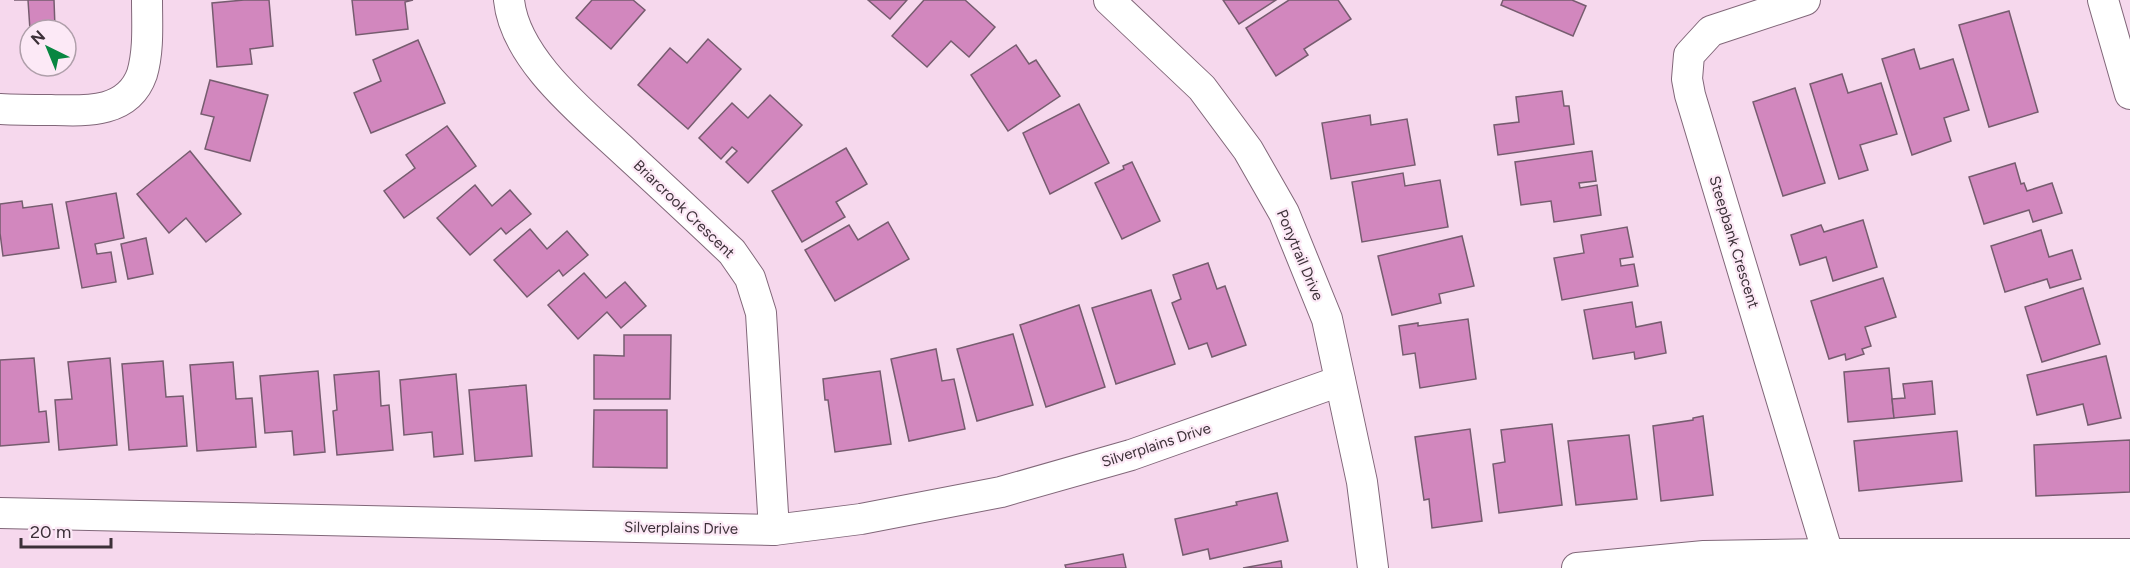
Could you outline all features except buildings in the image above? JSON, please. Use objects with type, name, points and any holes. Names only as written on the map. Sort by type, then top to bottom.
[{"type":"street","points":[[0,109],[92,111],[113,105],[134,88],[142,73],[147,39],[147,0]]},
{"type":"street","name":"Briarcrook Crescent","points":[[509,0],[510,13],[528,52],[553,84],[732,252],[750,278],[761,313],[774,530]]},
{"type":"street","name":"Ponytrail Drive","points":[[1109,0],[1202,88],[1248,150],[1284,213],[1327,319],[1362,482],[1373,568]]},
{"type":"street","name":"Steepbank Crescent","points":[[1805,0],[1711,31],[1689,55],[1687,79],[1689,95],[1828,554]]},
{"type":"street","points":[[2103,0],[2130,94]]},
{"type":"street","name":"Silverplains Drive","points":[[0,513],[774,530],[861,519],[1001,492],[1131,455],[1340,381]]},
{"type":"street","points":[[1577,568],[1704,556],[2130,554]]}]
